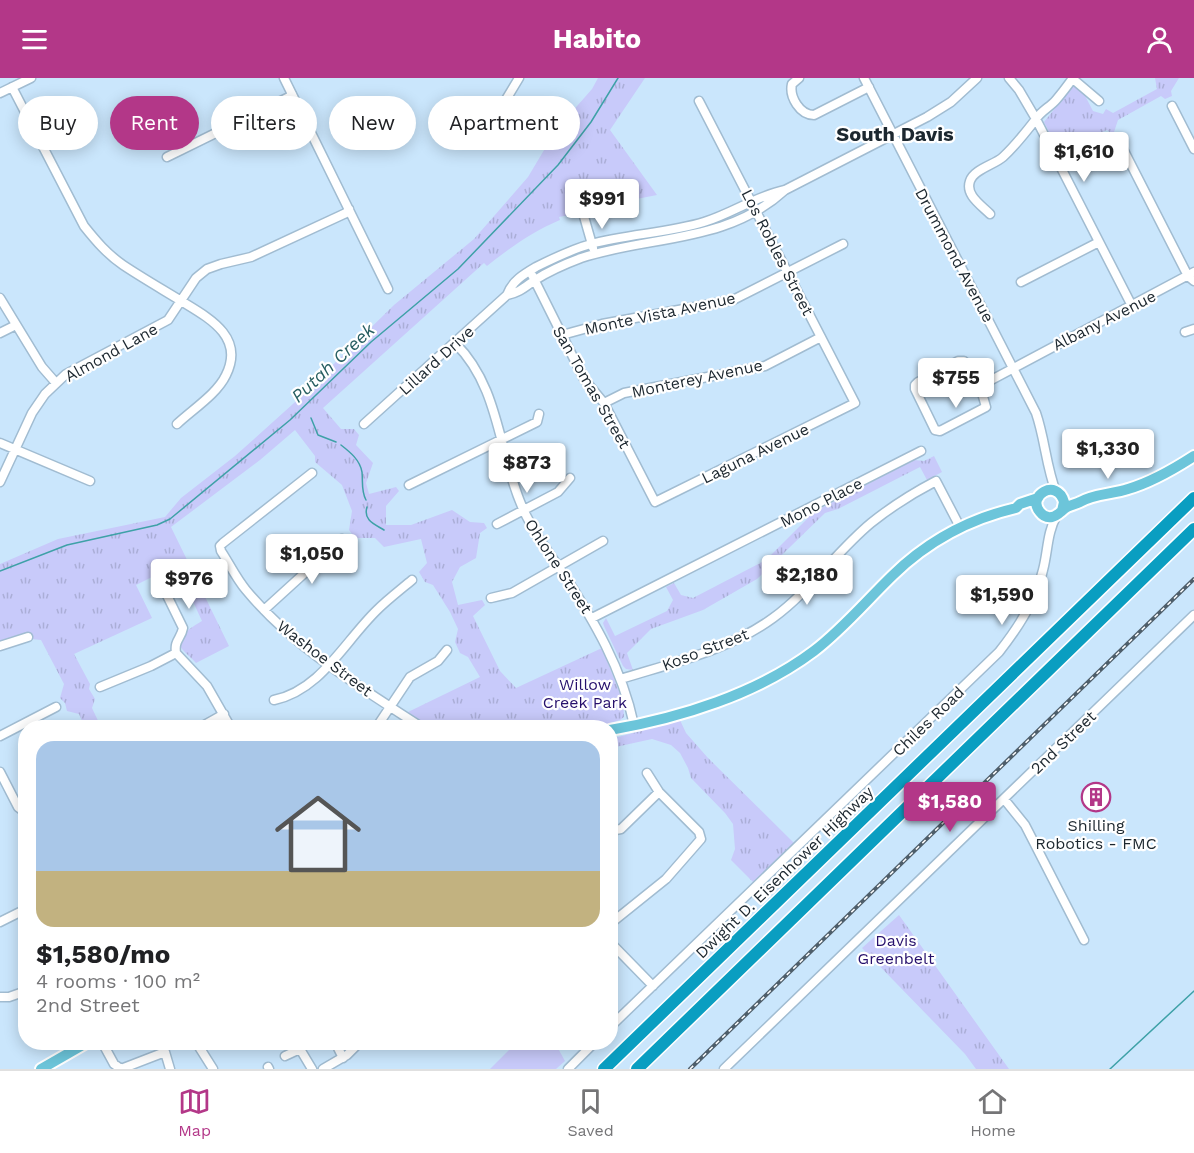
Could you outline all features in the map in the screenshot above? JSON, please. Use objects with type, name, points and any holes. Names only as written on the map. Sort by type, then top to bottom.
[{"type":"highway","name":"Dwight D. Eisenhower Highway","points":[[604,1069],[1194,498]]},
{"type":"highway","points":[[637,1069],[1194,529]]},
{"type":"main road","points":[[618,729],[728,698],[765,682],[795,665],[837,632],[908,560],[939,538],[960,527],[979,518],[1016,508],[1050,517],[1083,499],[1136,487],[1168,472],[1194,456]]},
{"type":"main road","points":[[1016,508],[1052,490],[1083,499]]},
{"type":"main road","points":[[1058,493],[1064,502],[1059,513]]},
{"type":"main road","points":[[1040,513],[1041,495]]},
{"type":"main road","points":[[41,1069],[74,1050]]},
{"type":"street","points":[[0,93],[31,78]]},
{"type":"street","points":[[284,78],[388,290]]},
{"type":"street","points":[[799,78],[792,84],[791,91],[802,112],[809,116],[869,87]]},
{"type":"street","name":"Drummond Avenue","points":[[864,78],[1036,413],[1049,470],[1058,493]]},
{"type":"street","name":"Lillard Drive","points":[[364,424],[507,295],[510,285],[530,271],[561,255],[592,244],[670,230],[718,218],[766,194],[785,190],[893,135],[951,102],[977,78]]},
{"type":"street","points":[[1009,78],[1036,119],[1132,306]]},
{"type":"street","points":[[990,214],[972,196],[969,188],[970,178],[1002,157],[1030,129],[1036,119],[1056,100],[1073,78],[1099,102]]},
{"type":"street","points":[[507,96],[516,79]]},
{"type":"street","points":[[12,87],[74,207],[91,234],[111,257],[218,325],[226,335],[230,347],[230,362],[226,375],[218,387],[177,424]]},
{"type":"street","points":[[167,157],[292,94]]},
{"type":"street","name":"Los Robles Street","points":[[699,101],[855,403]]},
{"type":"street","points":[[1173,106],[1194,148]]},
{"type":"street","points":[[1120,143],[1192,276]]},
{"type":"street","name":"Lillard Drive","points":[[507,295],[518,293],[535,280],[566,264],[595,254],[672,240],[718,228],[771,203],[785,190]]},
{"type":"street","name":"Almond Lane","points":[[0,482],[32,413],[56,383],[78,366],[168,320],[196,278],[207,269],[251,257],[346,213],[349,209]]},
{"type":"street","points":[[584,213],[595,254]]},
{"type":"street","points":[[670,230],[672,240]]},
{"type":"street","points":[[1021,282],[1099,242]]},
{"type":"street","name":"Monte Vista Avenue","points":[[562,336],[602,324],[733,300],[843,244]]},
{"type":"street","points":[[561,255],[566,264]]},
{"type":"street","name":"San Tomas Street","points":[[530,271],[584,379],[604,403],[655,502]]},
{"type":"street","name":"Albany Avenue","points":[[980,386],[1192,276]]},
{"type":"street","points":[[0,298],[42,368],[56,383]]},
{"type":"street","points":[[0,333],[16,325]]},
{"type":"street","name":"Monterey Avenue","points":[[604,403],[624,393],[765,366],[821,337]]},
{"type":"street","name":"Ohlone Street","points":[[455,343],[470,360],[490,398],[524,511],[592,618],[609,650],[621,680],[630,726]]},
{"type":"street","points":[[958,361],[968,364],[980,386],[986,407],[940,431],[935,430],[915,389],[915,385],[958,361]]},
{"type":"street","name":"Laguna Avenue","points":[[655,502],[855,403]]},
{"type":"street","points":[[409,485],[537,422],[540,414]]},
{"type":"street","points":[[0,443],[90,481]]},
{"type":"street","name":"Mono Place","points":[[592,618],[921,451]]},
{"type":"street","name":"Drummond Avenue","points":[[1041,495],[1049,470]]},
{"type":"street","name":"Washoe Street","points":[[312,473],[220,546],[221,551],[244,588],[288,634],[328,665],[411,720]]},
{"type":"street","points":[[497,524],[558,492],[570,478]]},
{"type":"street","name":"Koso Street","points":[[621,680],[724,645],[772,619],[870,524],[907,497],[936,481],[960,527]]},
{"type":"street","points":[[1040,513],[1048,539]]},
{"type":"street","points":[[1048,539],[1059,513]]},
{"type":"street","points":[[264,610],[342,539]]},
{"type":"street","name":"Chiles Road","points":[[618,1019],[999,652],[1021,621],[1037,590],[1043,571],[1048,539]]},
{"type":"street","points":[[491,598],[512,593],[603,541]]},
{"type":"street","points":[[158,577],[183,628],[176,641],[176,653],[207,686],[227,720]]},
{"type":"street","points":[[274,700],[290,697],[302,690],[328,665],[377,610],[412,580]]},
{"type":"street","name":"2nd Street","points":[[724,1069],[1194,615]]},
{"type":"street","points":[[0,646],[28,637]]},
{"type":"street","points":[[382,720],[410,677],[438,661],[447,650]]},
{"type":"street","points":[[100,687],[176,653]]},
{"type":"street","points":[[31,720],[57,707]]},
{"type":"street","points":[[213,720],[224,714]]},
{"type":"street","points":[[0,736],[18,727]]},
{"type":"street","points":[[0,772],[18,807]]},
{"type":"street","points":[[618,918],[666,879],[701,839],[699,832],[659,792],[648,773]]},
{"type":"street","points":[[618,830],[659,792]]},
{"type":"street","points":[[1004,799],[1025,825],[1084,940]]},
{"type":"street","points":[[0,922],[18,913]]},
{"type":"street","points":[[618,950],[652,986]]},
{"type":"street","points":[[0,997],[18,994]]},
{"type":"street","points":[[106,1050],[114,1064],[121,1069],[165,1052],[170,1069]]},
{"type":"street","points":[[201,1050],[213,1069]]},
{"type":"street","points":[[285,1056],[298,1050]]},
{"type":"street","points":[[301,1050],[312,1069]]},
{"type":"street","points":[[339,1050],[343,1058]]},
{"type":"street","points":[[323,1069],[343,1058],[352,1050]]},
{"type":"street","points":[[568,1069],[587,1050]]},
{"type":"green space","name":"Willow Creek Park","points":[[598,78],[645,78],[610,130],[657,195],[575,211],[575,214],[559,217],[560,220],[522,240],[487,266],[484,263],[323,408],[341,429],[354,429],[359,435],[356,445],[373,463],[366,483],[369,494],[396,487],[399,491],[386,506],[386,525],[411,525],[452,510],[470,522],[484,523],[487,528],[480,533],[476,558],[460,567],[452,582],[458,605],[482,600],[485,605],[473,616],[500,671],[516,688],[602,648],[623,701],[624,717],[618,721],[420,720],[408,712],[480,677],[468,657],[460,653],[455,642],[458,629],[450,612],[433,585],[425,582],[419,572],[427,563],[421,539],[384,547],[375,538],[355,538],[349,530],[352,511],[342,485],[315,462],[315,456],[295,430],[260,460],[171,527],[229,646],[196,663],[182,649],[180,640],[182,636],[202,621],[176,565],[136,585],[152,618],[74,654],[90,684],[89,689],[95,699],[92,708],[98,720],[82,720],[79,714],[67,711],[65,703],[60,698],[64,684],[41,640],[31,639],[28,632],[0,643],[0,564],[58,539],[165,517],[181,498],[235,456],[294,403],[394,305],[474,239],[528,177],[544,150],[580,150],[580,103]]},
{"type":"green space","points":[[1155,78],[1179,78],[1171,91],[1172,96],[1165,99],[1161,96],[1118,120],[1113,135],[1107,130],[1080,141],[1062,158],[1044,122],[1072,87],[1077,86],[1082,90],[1093,111],[1103,114],[1106,109],[1113,113],[1157,89]]},
{"type":"green space","points":[[934,456],[942,472],[927,480],[920,467],[838,509],[825,513],[757,579],[703,610],[651,629],[627,653],[633,670],[623,666],[604,626],[606,618],[615,636],[667,611],[673,600],[666,587],[674,583],[681,595],[693,598],[766,560],[807,519],[806,516],[914,460],[924,461]]},
{"type":"green space","points":[[680,720],[686,733],[708,758],[794,843],[753,882],[731,860],[735,849],[733,824],[691,778],[680,753],[671,745],[652,739],[618,746],[618,737]]},
{"type":"green space","name":"Davis Greenbelt","points":[[899,915],[1009,1069],[976,1069],[965,1054],[862,948]]},
{"type":"green space","points":[[509,1050],[559,1050],[565,1061],[556,1069],[490,1069]]},
{"type":"waterway","name":"Putah Creek","points":[[0,571],[67,545],[157,525],[170,519],[290,420],[371,342],[458,269],[558,165],[591,122],[618,78]]},
{"type":"waterway","points":[[311,418],[318,435],[336,442]]},
{"type":"waterway","points":[[341,445],[359,464],[366,500]]},
{"type":"waterway","points":[[367,507],[368,518],[384,530]]},
{"type":"waterway","points":[[1110,1069],[1194,991]]},
{"type":"railway","points":[[690,1069],[1194,579]]},
{"type":"place","name":"Shilling Robotics - FMC","points":[[1096,797]]},
{"type":"district","name":"South Davis","points":[[895,134]]}]
